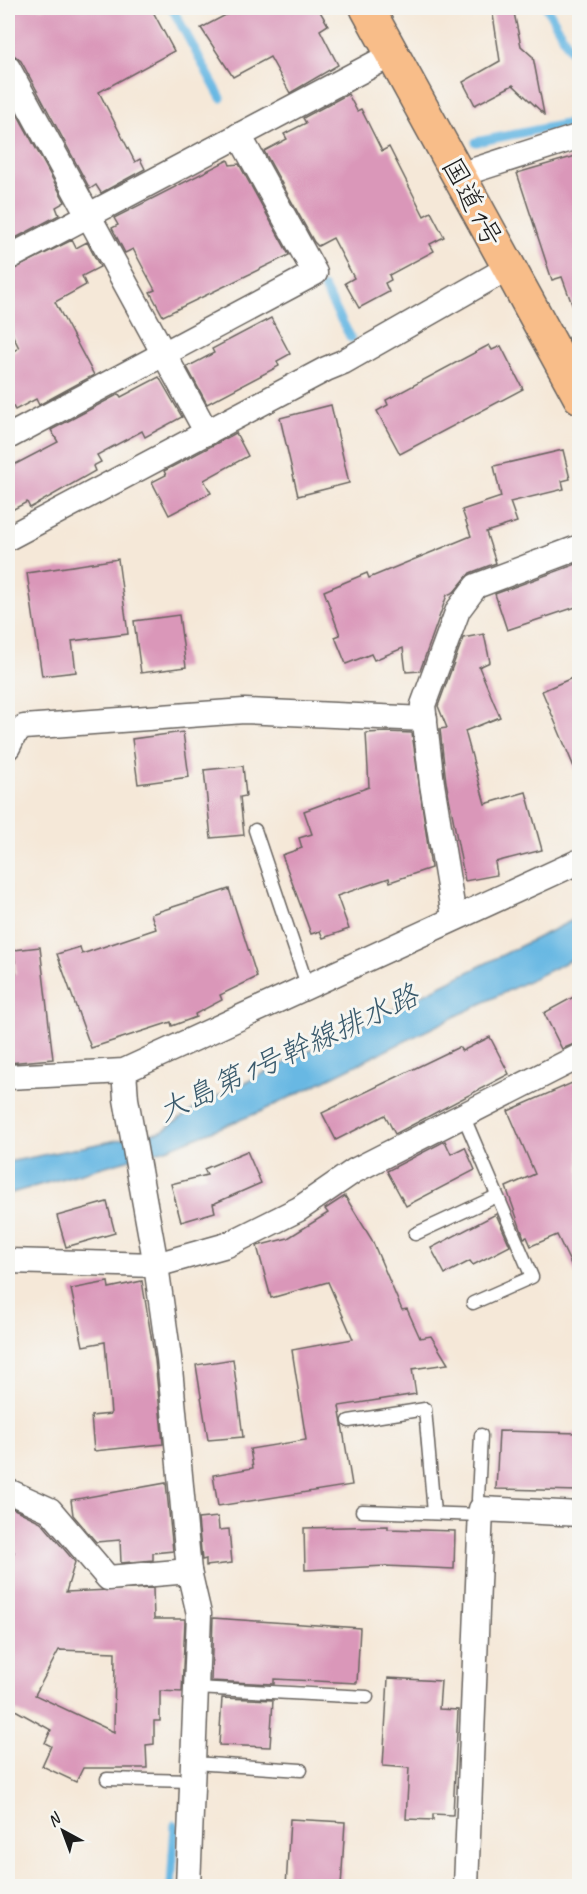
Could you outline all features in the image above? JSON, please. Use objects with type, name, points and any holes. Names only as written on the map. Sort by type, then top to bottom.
[{"type":"highway","name":"国道1号","points":[[367,8],[579,397]]},
{"type":"street","points":[[8,258],[393,54]]},
{"type":"street","points":[[8,68],[207,433]]},
{"type":"street","points":[[8,436],[165,355],[315,273],[239,135]]},
{"type":"street","points":[[459,175],[579,136]]},
{"type":"street","points":[[8,537],[343,362],[508,268]]},
{"type":"street","points":[[454,917],[432,784],[423,705],[458,610],[476,586],[579,547]]},
{"type":"street","points":[[8,747],[15,732],[24,727],[244,711],[425,718]]},
{"type":"street","points":[[8,1077],[124,1071],[579,861]]},
{"type":"street","points":[[8,1261],[156,1265],[226,1245],[299,1209],[354,1171],[579,1056]]},
{"type":"street","points":[[124,1071],[126,1099],[156,1265],[169,1358],[189,1571],[199,1614],[188,1887]]},
{"type":"street","points":[[8,1491],[50,1510],[108,1578],[189,1571]]},
{"type":"street","points":[[466,1887],[481,1512],[579,1514]]},
{"type":"lane","points":[[255,830],[307,985]]},
{"type":"lane","points":[[463,1115],[532,1277],[473,1303]]},
{"type":"lane","points":[[415,1233],[497,1196]]},
{"type":"lane","points":[[349,1421],[425,1409],[434,1513]]},
{"type":"lane","points":[[362,1511],[481,1512],[478,1499],[482,1435]]},
{"type":"lane","points":[[196,1688],[367,1697]]},
{"type":"lane","points":[[107,1779],[192,1772],[301,1770]]},
{"type":"water","points":[[579,917],[579,956],[262,1111],[169,1148],[8,1194],[8,1162],[162,1131],[200,1105]]},
{"type":"building","points":[[8,8],[151,8],[174,51],[99,92],[135,162],[140,159],[145,169],[101,193],[96,185],[90,189],[21,61],[8,54]]},
{"type":"building","points":[[239,8],[318,8],[328,25],[320,30],[338,65],[290,93],[270,57],[233,77],[201,28]]},
{"type":"building","points":[[492,8],[513,8],[521,46],[533,57],[544,114],[513,85],[475,105],[463,82],[500,61]]},
{"type":"building","points":[[348,94],[357,111],[361,109],[382,151],[389,147],[424,216],[431,212],[444,237],[430,244],[434,251],[389,275],[391,280],[385,283],[389,292],[359,308],[345,283],[354,278],[333,238],[318,246],[314,242],[264,151],[287,139],[284,134],[306,123],[303,118]]},
{"type":"building","points":[[8,97],[65,202],[56,207],[59,215],[8,242]]},
{"type":"building","points":[[579,155],[579,318],[577,318],[562,277],[552,280],[517,173]]},
{"type":"building","points":[[228,160],[230,165],[239,164],[289,255],[163,316],[150,292],[155,290],[133,249],[125,253],[112,228],[118,225],[114,218]]},
{"type":"building","points":[[72,240],[76,248],[87,242],[100,267],[82,276],[86,285],[55,302],[94,375],[39,405],[36,399],[15,410],[8,397],[8,354],[19,348],[8,326],[8,272]]},
{"type":"building","points":[[271,318],[290,354],[277,361],[279,366],[207,404],[187,367],[214,353],[212,349]]},
{"type":"building","points":[[489,345],[492,350],[501,346],[523,389],[400,454],[377,411],[388,405],[386,400]]},
{"type":"building","points":[[159,377],[182,417],[145,437],[142,431],[97,455],[101,462],[93,466],[95,471],[30,508],[27,502],[8,512],[8,468],[58,442],[51,430],[119,394],[121,397]]},
{"type":"building","points":[[331,405],[349,483],[298,496],[280,418]]},
{"type":"building","points":[[236,433],[248,456],[204,480],[211,493],[169,515],[152,482],[166,475],[164,471]]},
{"type":"building","points":[[563,450],[570,479],[562,481],[564,489],[510,502],[517,522],[486,532],[496,563],[470,573],[454,592],[447,595],[420,671],[406,672],[403,648],[374,660],[371,654],[346,664],[335,637],[340,635],[324,591],[367,573],[369,578],[471,536],[462,510],[501,497],[494,466]]},
{"type":"building","points":[[118,559],[128,634],[72,641],[76,672],[42,676],[27,573]]},
{"type":"building","points":[[579,563],[579,606],[507,630],[495,594]]},
{"type":"building","points":[[179,615],[186,667],[141,673],[134,621]]},
{"type":"building","points":[[484,634],[490,662],[479,667],[500,717],[465,731],[485,804],[526,792],[542,850],[495,862],[497,875],[465,881],[446,782],[440,729],[447,728],[438,706],[463,638]]},
{"type":"building","points":[[579,675],[579,779],[542,691]]},
{"type":"building","points":[[183,732],[189,777],[138,784],[132,739]]},
{"type":"building","points":[[366,733],[412,733],[431,868],[390,882],[389,878],[337,896],[349,929],[323,938],[320,931],[311,934],[282,855],[302,848],[299,838],[312,834],[304,811],[369,787]]},
{"type":"building","points":[[243,766],[246,796],[240,797],[244,835],[211,838],[204,770]]},
{"type":"building","points":[[229,889],[257,977],[220,995],[222,1000],[195,1014],[196,1017],[172,1026],[171,1022],[91,1048],[57,954],[80,947],[82,954],[156,929],[151,914]]},
{"type":"building","points":[[40,947],[53,1059],[8,1063],[8,974],[16,973],[14,950]]},
{"type":"building","points":[[579,994],[579,1042],[562,1049],[544,1013]]},
{"type":"building","points":[[490,1037],[509,1074],[395,1134],[385,1115],[336,1140],[322,1113],[459,1047],[462,1051]]},
{"type":"building","points":[[579,1072],[579,1281],[557,1235],[531,1246],[527,1237],[524,1238],[506,1187],[535,1174],[508,1111],[577,1081],[574,1075]]},
{"type":"building","points":[[445,1141],[451,1154],[465,1147],[475,1170],[406,1206],[387,1171]]},
{"type":"building","points":[[247,1151],[261,1183],[213,1204],[215,1212],[181,1222],[171,1184],[207,1175],[204,1169]]},
{"type":"building","points":[[345,1196],[372,1240],[402,1310],[407,1309],[420,1338],[431,1336],[448,1364],[412,1369],[416,1394],[339,1406],[352,1485],[218,1506],[213,1475],[253,1468],[250,1449],[306,1440],[292,1350],[353,1339],[328,1282],[271,1298],[257,1246],[288,1238],[328,1213],[325,1209]]},
{"type":"building","points":[[107,1202],[115,1233],[66,1247],[57,1216]]},
{"type":"building","points":[[496,1214],[510,1246],[473,1265],[470,1261],[445,1274],[431,1248]]},
{"type":"building","points":[[142,1281],[155,1360],[163,1444],[94,1451],[91,1416],[111,1414],[105,1342],[83,1346],[71,1289],[108,1282],[109,1288]]},
{"type":"building","points":[[233,1359],[243,1437],[208,1440],[196,1365]]},
{"type":"building","points":[[499,1431],[579,1433],[579,1491],[496,1489]]},
{"type":"building","points":[[166,1483],[173,1551],[153,1553],[153,1560],[121,1563],[120,1540],[96,1542],[73,1515],[71,1500]]},
{"type":"building","points":[[8,1506],[41,1522],[75,1562],[66,1592],[153,1588],[154,1619],[185,1619],[182,1692],[160,1691],[160,1721],[154,1721],[154,1744],[146,1745],[147,1768],[83,1768],[76,1782],[42,1766],[51,1746],[45,1743],[51,1730],[8,1706],[8,1571],[14,1552],[8,1550]],"holes":[[[59,1650],[115,1652],[114,1732],[35,1695]]]},
{"type":"building","points":[[218,1517],[219,1530],[229,1529],[232,1563],[206,1566],[206,1559],[202,1560],[198,1519]]},
{"type":"building","points":[[388,1526],[388,1529],[455,1531],[454,1569],[385,1566],[305,1570],[304,1528]]},
{"type":"building","points":[[213,1618],[360,1628],[357,1683],[274,1679],[274,1684],[211,1681]]},
{"type":"building","points":[[388,1678],[441,1681],[439,1709],[458,1710],[453,1815],[433,1814],[433,1820],[406,1819],[409,1768],[383,1766]]},
{"type":"building","points":[[222,1698],[273,1700],[270,1747],[219,1745]]},
{"type":"building","points":[[290,1819],[345,1822],[341,1887],[286,1887]]},
{"type":"waterway","points":[[172,8],[221,98]]},
{"type":"waterway","points":[[547,8],[580,67]]},
{"type":"waterway","points":[[476,142],[580,121]]},
{"type":"waterway","points":[[324,288],[351,338]]},
{"type":"waterway","points":[[171,1886],[175,1825]]},
{"type":"water label","name":"大島第1号幹線排水路","points":[[288,1053]]}]
